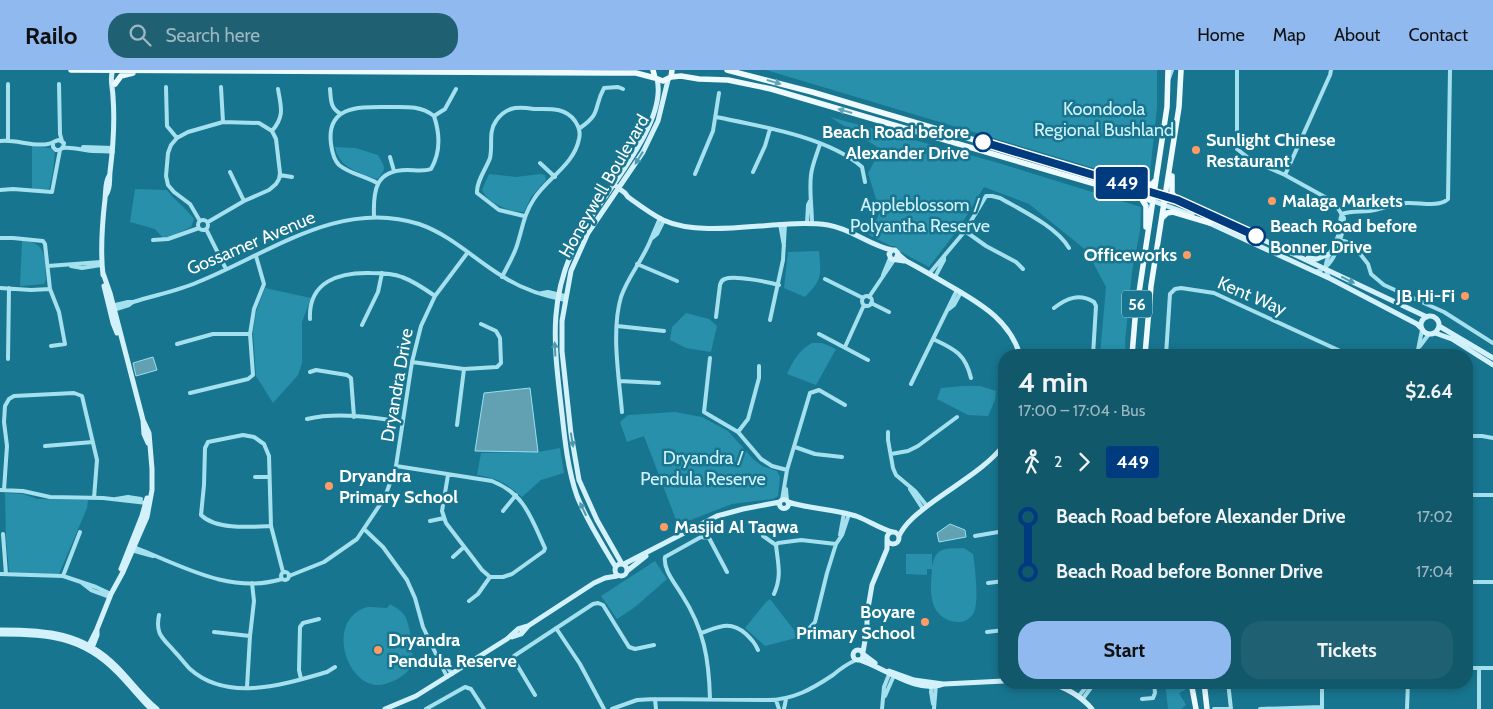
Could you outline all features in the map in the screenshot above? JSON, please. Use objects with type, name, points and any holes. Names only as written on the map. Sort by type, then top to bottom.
[{"type":"main road","points":[[71,70],[636,73],[663,81],[681,76],[728,80],[771,89],[1153,201]]},
{"type":"main road","points":[[654,70],[656,79]]},
{"type":"main road","points":[[669,79],[672,70]]},
{"type":"main road","points":[[727,70],[812,92],[1154,193]]},
{"type":"main road","name":"56","points":[[1132,349],[1135,319],[1167,107],[1170,70]]},
{"type":"main road","name":"56","points":[[1144,349],[1151,286],[1174,149],[1181,70]]},
{"type":"main road","points":[[115,84],[124,75],[153,71]]},
{"type":"main road","points":[[1174,149],[1172,185],[1173,196],[1177,200]]},
{"type":"main road","points":[[1107,178],[1116,178],[1143,186],[1152,184],[1156,180]]},
{"type":"main road","points":[[1140,197],[1146,206],[1145,254]]},
{"type":"main road","points":[[1162,218],[1167,213],[1173,212],[1210,223]]},
{"type":"main road","points":[[1192,689],[1196,709]]},
{"type":"main road","points":[[1205,689],[1207,709]]},
{"type":"street","points":[[113,70],[115,74],[113,95]]},
{"type":"street","points":[[90,648],[120,577],[123,561],[131,548],[148,502],[152,469],[149,444],[144,434],[143,420],[101,264],[102,222],[106,184],[113,150],[111,74],[113,70]]},
{"type":"street","points":[[1237,70],[1237,149],[1251,160],[1285,175],[1334,202],[1344,218],[1329,265],[1325,269],[1315,272]]},
{"type":"street","points":[[1285,175],[1331,70]]},
{"type":"street","points":[[1342,214],[1369,211],[1408,202],[1440,204],[1448,199],[1450,70]]},
{"type":"street","name":"Honeywell Boulevard","points":[[616,571],[577,496],[568,462],[554,350],[554,321],[564,270],[582,231],[637,149],[652,118],[658,86],[656,79]]},
{"type":"street","name":"Honeywell Boulevard","points":[[627,571],[597,520],[579,480],[568,411],[562,351],[562,321],[571,271],[588,233],[643,152],[660,114],[669,79]]},
{"type":"street","points":[[8,84],[8,140]]},
{"type":"street","points":[[0,190],[52,192],[60,134],[59,84]]},
{"type":"street","points":[[166,87],[167,126],[177,138]]},
{"type":"street","points":[[221,87],[223,122]]},
{"type":"street","points":[[580,128],[590,121],[597,112],[600,96],[604,88],[618,87],[623,89]]},
{"type":"street","points":[[272,131],[282,116],[278,89]]},
{"type":"street","points":[[330,89],[331,105],[334,110],[341,114]]},
{"type":"street","points":[[434,116],[445,109],[456,89]]},
{"type":"street","points":[[695,174],[709,142],[716,117],[719,93]]},
{"type":"street","points":[[374,217],[377,183],[385,175],[394,171],[431,169],[439,144],[439,129],[434,116],[418,107],[358,107],[341,114],[334,121],[330,139],[332,152],[337,163],[344,169],[377,183]]},
{"type":"street","points":[[502,277],[518,242],[524,216],[535,197],[571,158],[579,139],[580,128],[571,115],[563,110],[512,108],[503,113],[495,122],[491,135],[491,152],[488,164],[477,188],[478,193],[498,210],[524,216]]},
{"type":"street","points":[[645,133],[654,123],[657,114],[660,114]]},
{"type":"street","points":[[716,117],[770,129],[831,148],[859,165],[864,174],[865,182]]},
{"type":"street","points":[[223,122],[259,123],[272,131],[276,138],[280,175],[276,184],[269,190],[208,222],[200,221],[190,204],[168,185],[166,176],[168,153],[171,145],[177,138],[188,132],[223,122]]},
{"type":"street","points":[[753,172],[765,146],[770,129]]},
{"type":"street","points":[[0,141],[8,140],[58,145],[91,151],[113,150]]},
{"type":"street","points":[[810,224],[808,205],[810,201],[811,175],[820,144]]},
{"type":"street","points":[[390,157],[394,171]]},
{"type":"street","points":[[540,163],[555,177]]},
{"type":"street","points":[[230,172],[244,202]]},
{"type":"street","points":[[280,175],[292,177]]},
{"type":"street","points":[[612,187],[625,193],[628,197],[662,219],[694,228],[810,224],[829,225],[846,230],[883,248],[893,256],[906,261],[979,302],[996,316],[1014,338],[1018,349]]},
{"type":"street","points":[[1154,193],[1177,200],[1427,317],[1435,318],[1439,326],[1493,358]]},
{"type":"street","points":[[930,274],[965,231],[986,196],[992,196],[1039,220],[1066,242],[1070,248]]},
{"type":"street","points":[[1153,201],[1210,223],[1315,272],[1417,324],[1422,329],[1432,334],[1452,339],[1468,349]]},
{"type":"street","name":"Gossamer Avenue","points":[[112,308],[198,283],[313,229],[338,222],[374,217],[418,224],[438,232],[502,277],[523,287],[565,298]]},
{"type":"street","points":[[622,412],[617,326],[620,299],[629,276],[662,219]]},
{"type":"street","points":[[198,228],[200,221]]},
{"type":"street","points":[[208,222],[206,229],[226,269]]},
{"type":"street","points":[[770,320],[783,260],[783,224]]},
{"type":"street","points":[[1236,227],[1249,236],[1252,243]]},
{"type":"street","points":[[153,240],[168,239],[198,228],[206,229]]},
{"type":"street","points":[[965,231],[986,246],[1016,262],[1024,269]]},
{"type":"street","points":[[0,238],[43,241],[47,249],[50,289],[59,312],[65,344],[51,346]]},
{"type":"street","points":[[1338,241],[1362,254],[1372,276],[1384,285],[1444,312],[1493,342]]},
{"type":"street","points":[[1331,280],[1325,269],[1325,263],[1338,241]]},
{"type":"street","name":"Dryandra Drive","points":[[131,548],[151,554],[206,577],[252,583],[274,581],[282,578],[286,580],[289,576],[324,562],[357,538],[384,497],[396,466],[412,362],[421,326],[435,296],[468,252]]},
{"type":"street","points":[[1293,254],[1315,260],[1330,254]]},
{"type":"street","points":[[190,394],[248,379],[253,376],[250,334],[254,309],[264,284],[256,256]]},
{"type":"street","points":[[825,279],[863,298],[869,296],[888,270],[893,256]]},
{"type":"street","points":[[935,277],[944,260],[944,256]]},
{"type":"street","points":[[48,266],[82,268],[101,264]]},
{"type":"street","points":[[637,264],[677,281]]},
{"type":"street","points":[[310,319],[315,295],[327,281],[353,273],[382,273],[401,276],[435,296]]},
{"type":"street","points":[[362,325],[378,292],[382,273]]},
{"type":"street","points":[[716,317],[722,280],[727,278],[758,280],[779,285]]},
{"type":"street","points":[[0,288],[50,289]]},
{"type":"street","points":[[8,359],[9,288]]},
{"type":"street","name":"Kent Way","points":[[1166,349],[1170,294],[1175,289],[1181,288],[1214,293],[1330,349]]},
{"type":"street","points":[[911,384],[950,304],[959,291]]},
{"type":"street","points":[[869,296],[872,299],[871,303]]},
{"type":"street","points":[[1054,308],[1066,299],[1077,297],[1094,302],[1096,306],[1092,349]]},
{"type":"street","points":[[845,347],[864,305],[862,302],[863,298]]},
{"type":"street","points":[[864,305],[867,306],[871,303]]},
{"type":"street","points":[[871,303],[889,312]]},
{"type":"street","points":[[1419,348],[1422,321],[1427,317]]},
{"type":"street","points":[[412,362],[464,369],[497,367],[501,363],[500,338],[496,331],[481,324]]},
{"type":"street","points":[[617,326],[664,331]]},
{"type":"street","points":[[1419,348],[1439,326]]},
{"type":"street","points":[[177,344],[213,334],[250,334]]},
{"type":"street","points":[[819,334],[868,360]]},
{"type":"street","points":[[933,339],[954,349],[964,358],[971,378]]},
{"type":"street","points":[[1473,352],[1493,365]]},
{"type":"street","points":[[710,358],[704,412],[738,432],[761,459],[772,466],[787,470]]},
{"type":"street","points":[[738,432],[748,419],[759,378],[759,366]]},
{"type":"street","points":[[456,425],[464,369]]},
{"type":"street","points":[[310,372],[316,370],[347,375],[351,378],[354,417]]},
{"type":"street","points":[[619,381],[659,383]]},
{"type":"street","points":[[784,503],[787,470],[810,393],[819,390],[845,405]]},
{"type":"street","points":[[94,498],[97,460],[82,396],[79,394],[14,396],[9,399],[5,406],[4,422],[7,446],[2,490],[23,491],[50,497],[148,502]]},
{"type":"street","points":[[562,411],[568,411]]},
{"type":"street","points":[[307,419],[318,416],[354,417],[403,422]]},
{"type":"street","points":[[891,454],[908,451],[918,446],[957,417]]},
{"type":"street","points":[[888,432],[893,468],[896,475],[915,492],[925,508]]},
{"type":"street","points":[[271,526],[234,527],[205,519],[201,515],[206,445],[208,442],[243,435],[254,437],[264,444],[269,456],[271,526],[283,572],[282,578]]},
{"type":"street","points":[[1473,436],[1493,438]]},
{"type":"street","points":[[45,446],[93,442]]},
{"type":"street","points":[[795,447],[815,454],[842,457]]},
{"type":"street","points":[[612,709],[637,700],[655,698],[786,699],[814,688],[857,659],[861,652],[867,628],[866,621],[872,585],[887,549],[888,534],[903,528],[925,508],[985,463],[998,451]]},
{"type":"street","points":[[568,462],[576,461]]},
{"type":"street","points":[[396,466],[492,481],[505,486],[527,508],[545,548],[544,551],[512,574],[503,577],[490,576],[482,570],[444,518],[442,511],[448,475]]},
{"type":"street","points":[[255,477],[269,477]]},
{"type":"street","points":[[503,512],[516,495]]},
{"type":"street","points":[[1473,495],[1493,495]]},
{"type":"street","points":[[384,709],[416,696],[507,638],[521,634],[528,626],[616,571],[623,564],[717,516],[743,509],[784,503],[846,514],[899,536]]},
{"type":"street","points":[[803,635],[815,622],[827,573],[836,544],[840,538],[846,514]]},
{"type":"street","points":[[430,521],[444,518]]},
{"type":"street","points":[[591,524],[597,520]]},
{"type":"street","points":[[887,549],[898,541],[903,528]]},
{"type":"street","points":[[364,529],[384,547],[407,580],[423,628],[438,657],[444,662],[449,675]]},
{"type":"street","points":[[882,529],[890,543],[894,544]]},
{"type":"street","points":[[63,576],[80,532]]},
{"type":"street","points":[[975,536],[998,532]]},
{"type":"street","points":[[3,534],[6,574]]},
{"type":"street","points":[[763,536],[776,546],[780,576],[774,594]]},
{"type":"street","points":[[710,699],[709,667],[701,633],[692,610],[665,567],[665,557],[701,537],[709,538],[727,572]]},
{"type":"street","points":[[776,546],[778,543],[785,541],[801,540],[836,544]]},
{"type":"street","points":[[453,557],[464,547]]},
{"type":"street","points":[[616,571],[623,576],[651,551]]},
{"type":"street","points":[[283,572],[286,572],[289,576]]},
{"type":"street","points":[[0,574],[63,576],[81,582],[91,590],[111,596]]},
{"type":"street","points":[[469,601],[478,594],[490,576]]},
{"type":"street","points":[[988,583],[998,582]]},
{"type":"street","points":[[1473,582],[1493,582]]},
{"type":"street","points":[[247,687],[254,601],[252,583]]},
{"type":"street","points":[[535,695],[514,660],[514,656],[593,604],[603,605],[629,647],[635,649],[654,645]]},
{"type":"street","points":[[159,616],[158,631],[191,670],[222,686],[269,687],[328,672],[335,667]]},
{"type":"street","points":[[301,679],[299,670],[300,627],[304,623],[320,619]]},
{"type":"street","points":[[701,633],[722,626],[734,626],[754,642],[758,650]]},
{"type":"street","points":[[556,628],[580,664],[604,709]]},
{"type":"street","points":[[0,630],[44,631],[66,636],[90,648],[116,666],[157,709]]},
{"type":"street","points":[[987,632],[998,631]]},
{"type":"street","points":[[214,632],[250,636]]},
{"type":"street","points":[[0,634],[54,636],[90,648],[116,671],[151,709]]},
{"type":"street","points":[[892,674],[861,652],[854,652],[857,659],[892,674],[914,680],[934,684],[998,681]]},
{"type":"street","points":[[1473,668],[1493,668]]},
{"type":"street","points":[[1479,668],[1479,709]]},
{"type":"street","points":[[882,709],[892,674]]},
{"type":"street","points":[[934,684],[934,708]]},
{"type":"street","points":[[426,709],[465,687],[471,689],[484,709]]},
{"type":"street","points":[[1064,689],[1080,698],[1092,709]]},
{"type":"street","points":[[1080,698],[1086,689]]},
{"type":"street","points":[[1080,698],[1088,689]]},
{"type":"street","points":[[1142,699],[1153,698],[1155,689]]},
{"type":"street","points":[[1214,709],[1230,709],[1229,689]]},
{"type":"street","points":[[1260,709],[1322,708],[1322,689]]},
{"type":"street","points":[[1407,709],[1408,689]]},
{"type":"street","points":[[655,698],[656,709]]},
{"type":"street","points":[[784,709],[786,699]]},
{"type":"street","points":[[776,700],[779,709]]},
{"type":"green space","name":"Koondoola Regional Bushland","points":[[766,70],[1157,70],[1157,108],[1150,172],[1142,178],[1130,179]]},
{"type":"green space","name":"Appleblossom / Polyantha Reserve","points":[[830,117],[995,162],[1141,207],[1140,231],[1132,272],[1126,349],[1101,349],[1106,287],[1087,251],[1029,204],[984,187],[959,228],[929,267],[901,252],[895,246],[891,246],[869,235],[880,212],[868,173],[880,151],[885,155],[885,152]]},
{"type":"green space","points":[[32,146],[49,148],[55,151],[49,189],[32,188]]},
{"type":"green space","points":[[335,147],[355,148],[378,155],[384,170],[378,179],[355,170],[344,164],[337,154]]},
{"type":"green space","points":[[489,174],[516,177],[540,174],[545,175],[546,180],[531,197],[524,212],[518,212],[494,203],[485,195],[482,190]]},
{"type":"green space","points":[[135,189],[167,190],[194,219],[191,227],[163,238],[155,229],[130,222]]},
{"type":"green space","points":[[22,241],[36,244],[43,253],[46,280],[44,284],[20,286]]},
{"type":"green space","points":[[819,251],[818,281],[811,291],[805,297],[784,288],[788,252]]},
{"type":"green space","points":[[265,288],[311,298],[302,322],[302,363],[298,375],[273,403],[256,376],[253,332],[256,312]]},
{"type":"green space","points":[[686,313],[709,319],[717,326],[711,352],[686,348],[670,340],[672,327]]},
{"type":"green space","points":[[812,343],[822,343],[836,349],[816,385],[787,374],[797,356]]},
{"type":"green space","points":[[980,386],[996,391],[995,400],[988,416],[968,415],[937,399],[941,388]]},
{"type":"green space","name":"Dryandra / Pendula Reserve","points":[[675,412],[702,417],[728,431],[753,459],[762,466],[777,471],[780,477],[778,496],[773,499],[732,504],[678,525],[644,436],[627,442],[620,422],[628,415]]},
{"type":"green space","points":[[560,448],[564,473],[541,480],[522,497],[501,482],[477,475],[481,453],[538,452]]},
{"type":"green space","points":[[5,493],[23,494],[37,499],[88,500],[87,508],[59,574],[13,573],[9,571]]},
{"type":"green space","points":[[964,548],[973,554],[976,600],[971,617],[961,622],[955,622],[944,618],[936,610],[931,590],[932,569],[927,569],[927,575],[906,574],[906,554],[932,554],[932,567],[936,555],[942,550]]},
{"type":"green space","points":[[655,561],[667,579],[635,607],[617,619],[601,596]]},
{"type":"green space","points":[[770,599],[794,630],[796,638],[765,646],[745,628]]},
{"type":"green space","name":"Dryandra Pendula Reserve","points":[[390,604],[402,612],[407,620],[412,661],[409,670],[401,677],[385,684],[375,685],[365,681],[356,674],[349,663],[345,651],[344,638],[346,626],[353,615],[364,608],[387,608]]},
{"type":"green space","points":[[1185,689],[1179,693],[1186,705],[1181,709],[1168,709],[1166,690]]},
{"type":"shaded area","points":[[153,357],[157,370],[136,376],[133,363]]},
{"type":"shaded area","points":[[530,388],[538,452],[475,451],[484,393]]},
{"type":"shaded area","points":[[950,524],[965,530],[966,537],[939,542],[937,533]]},
{"type":"bus line","name":"449","points":[[983,142],[1177,200],[1256,236]]},
{"type":"place","name":"Beach Road before Alexander Drive","points":[[983,142]]},
{"type":"place","name":"Sunlight Chinese Restaurant","points":[[1196,150]]},
{"type":"place","name":"Malaga Markets","points":[[1272,201]]},
{"type":"place","name":"Beach Road before Bonner Drive","points":[[1256,236]]},
{"type":"place","name":"Officeworks","points":[[1187,255]]},
{"type":"place","name":"JB Hi-Fi","points":[[1465,296]]},
{"type":"place","name":"Dryandra Primary School","points":[[329,486]]},
{"type":"place","name":"Masjid Al Taqwa","points":[[664,527]]},
{"type":"place","name":"Boyare Primary School","points":[[925,622]]},
{"type":"place","name":"Dryandra Pendula Reserve","points":[[378,650]]}]
